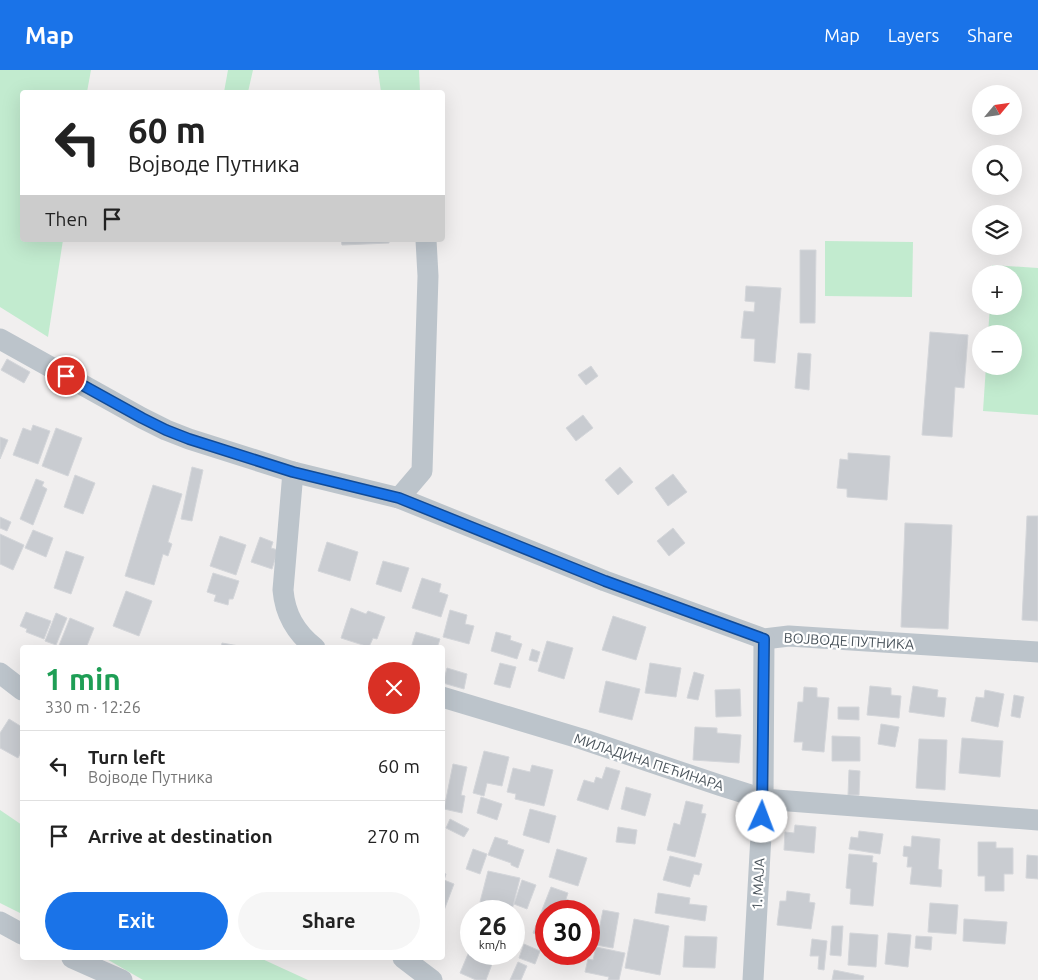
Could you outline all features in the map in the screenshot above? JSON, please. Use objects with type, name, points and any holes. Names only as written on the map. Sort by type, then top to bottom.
[{"type":"street","points":[[399,498],[422,471],[428,276],[426,242]]},
{"type":"street","name":"ВОЈВОДЕ ПУТНИКА","points":[[0,338],[133,414],[166,430],[293,472],[399,498],[605,581],[764,639],[789,636],[1038,652]]},
{"type":"street","points":[[293,472],[283,590],[284,604],[290,619],[299,633],[312,645]]},
{"type":"street","name":"1. МАЈА","points":[[753,980],[763,799],[764,639]]},
{"type":"street","points":[[0,673],[20,688]]},
{"type":"street","name":"МИЛАДИНА ПЕЋИНАРА","points":[[445,698],[582,739],[763,799],[1038,820]]},
{"type":"street","points":[[0,922],[20,933]]},
{"type":"street","points":[[77,960],[122,980]]},
{"type":"street","points":[[406,960],[432,980]]},
{"type":"green space","points":[[0,70],[91,70],[87,90],[20,90],[20,242],[63,242],[48,337],[0,307]]},
{"type":"green space","points":[[228,70],[253,70],[248,90],[224,90]]},
{"type":"green space","points":[[378,70],[419,70],[420,90],[381,90]]},
{"type":"green space","points":[[825,241],[913,242],[912,297],[825,296]]},
{"type":"green space","points":[[1022,267],[1038,268],[1038,415],[983,411],[985,375],[1022,375],[1022,325],[989,325],[989,315],[1022,315]]},
{"type":"green space","points":[[0,810],[20,824],[20,913],[0,903]]},
{"type":"green space","points":[[108,960],[264,960],[308,980],[143,980]]},
{"type":"building","points":[[341,242],[389,242],[389,243],[342,245]]},
{"type":"building","points":[[800,250],[816,250],[815,323],[800,323]]},
{"type":"building","points":[[746,286],[781,288],[775,363],[754,361],[755,339],[741,338],[744,311],[754,312],[755,302],[745,301]]},
{"type":"building","points":[[930,332],[968,335],[964,388],[955,387],[952,437],[922,435]]},
{"type":"building","points":[[798,353],[811,354],[809,390],[795,388]]},
{"type":"building","points":[[7,359],[30,372],[24,383],[1,370]]},
{"type":"building","points":[[591,366],[598,376],[586,385],[578,375]]},
{"type":"building","points":[[583,415],[593,428],[576,441],[566,428]]},
{"type":"building","points":[[33,425],[50,431],[38,464],[13,455],[23,428],[31,431]]},
{"type":"building","points":[[56,428],[82,438],[68,476],[42,466]]},
{"type":"building","points":[[0,437],[8,440],[0,459]]},
{"type":"building","points":[[848,453],[890,456],[887,500],[847,497],[847,489],[837,488],[840,459],[848,460]]},
{"type":"building","points":[[192,467],[203,470],[192,521],[181,519]]},
{"type":"building","points":[[620,467],[633,482],[618,495],[605,480]]},
{"type":"building","points":[[673,474],[687,492],[668,506],[655,488]]},
{"type":"building","points":[[75,475],[95,483],[83,514],[64,507]]},
{"type":"building","points":[[36,479],[44,482],[42,486],[47,489],[33,525],[20,519]]},
{"type":"building","points":[[153,485],[182,494],[168,542],[172,544],[168,556],[163,554],[154,585],[125,576]]},
{"type":"building","points":[[1027,516],[1038,516],[1038,621],[1022,620]]},
{"type":"building","points":[[0,517],[11,522],[7,531],[0,528]]},
{"type":"building","points":[[905,523],[952,525],[948,629],[901,627]]},
{"type":"building","points":[[673,528],[685,543],[669,556],[657,541]]},
{"type":"building","points":[[33,530],[53,538],[46,557],[25,548]]},
{"type":"building","points":[[0,534],[24,545],[13,570],[0,564]]},
{"type":"building","points":[[220,536],[246,545],[236,575],[210,566]]},
{"type":"building","points":[[260,537],[273,542],[271,548],[278,550],[272,569],[251,562]]},
{"type":"building","points":[[327,542],[358,552],[350,581],[318,571]]},
{"type":"building","points":[[66,551],[84,557],[71,594],[54,588]]},
{"type":"building","points":[[383,561],[409,568],[401,592],[376,584]]},
{"type":"building","points":[[213,573],[239,581],[233,599],[229,599],[228,605],[214,601],[216,595],[207,592]]},
{"type":"building","points":[[422,578],[441,584],[439,592],[448,595],[441,617],[412,608]]},
{"type":"building","points":[[126,591],[152,601],[139,636],[113,626]]},
{"type":"building","points":[[351,608],[366,614],[368,611],[385,617],[377,639],[373,638],[370,645],[363,645],[341,638]]},
{"type":"building","points":[[450,610],[467,615],[465,624],[474,626],[469,644],[443,637]]},
{"type":"building","points":[[26,612],[51,621],[44,639],[26,632],[27,629],[20,626]]},
{"type":"building","points":[[56,613],[67,618],[56,645],[45,641]]},
{"type":"building","points":[[613,616],[646,627],[636,660],[602,650]]},
{"type":"building","points":[[70,618],[94,628],[87,645],[59,645]]},
{"type":"building","points":[[416,632],[440,639],[438,645],[412,645]]},
{"type":"building","points":[[496,632],[511,636],[510,640],[522,644],[517,659],[491,651]]},
{"type":"building","points":[[547,641],[573,648],[564,679],[538,671]]},
{"type":"building","points":[[532,649],[540,652],[537,662],[529,660]]},
{"type":"building","points":[[500,663],[516,667],[510,688],[494,684]]},
{"type":"building","points":[[650,663],[681,668],[676,697],[645,693]]},
{"type":"building","points":[[447,668],[467,674],[464,689],[445,684]]},
{"type":"building","points":[[694,672],[704,675],[698,700],[687,698]]},
{"type":"building","points":[[606,681],[640,689],[632,720],[599,712]]},
{"type":"building","points":[[870,686],[891,688],[891,695],[901,696],[899,718],[867,715]]},
{"type":"building","points":[[913,686],[938,690],[937,697],[946,698],[944,717],[909,712]]},
{"type":"building","points":[[804,687],[817,688],[817,697],[829,698],[824,752],[802,750],[803,742],[794,742],[798,702],[803,702]]},
{"type":"building","points":[[740,689],[741,716],[716,717],[715,690]]},
{"type":"building","points":[[985,690],[1004,694],[998,727],[971,721],[976,697],[984,698]]},
{"type":"building","points":[[1014,695],[1024,697],[1020,718],[1011,716]]},
{"type":"building","points":[[838,707],[859,707],[859,720],[838,719]]},
{"type":"building","points":[[9,719],[20,726],[20,754],[18,758],[0,748],[0,733]]},
{"type":"building","points":[[881,724],[899,727],[895,747],[878,744]]},
{"type":"building","points":[[695,727],[717,728],[717,733],[741,735],[739,763],[693,760]]},
{"type":"building","points":[[832,736],[860,737],[860,761],[832,761]]},
{"type":"building","points":[[962,738],[1003,741],[1000,777],[959,773]]},
{"type":"building","points":[[919,739],[947,740],[945,790],[916,788]]},
{"type":"building","points":[[484,751],[509,757],[502,786],[487,783],[484,796],[473,793]]},
{"type":"building","points":[[453,764],[467,767],[461,795],[465,796],[462,813],[445,809]]},
{"type":"building","points":[[532,765],[553,770],[544,806],[515,799],[516,794],[507,792],[513,768],[530,772]]},
{"type":"building","points":[[606,767],[620,771],[608,810],[577,800],[584,780],[594,783],[596,777],[602,779]]},
{"type":"building","points":[[849,770],[860,771],[859,795],[848,795]]},
{"type":"building","points":[[626,787],[651,794],[645,816],[621,809]]},
{"type":"building","points":[[481,797],[502,804],[497,820],[477,813]]},
{"type":"building","points":[[686,801],[703,805],[701,813],[706,814],[695,857],[667,850],[674,823],[680,825]]},
{"type":"building","points":[[530,809],[556,816],[549,843],[523,835]]},
{"type":"building","points":[[450,819],[469,829],[464,837],[446,828]]},
{"type":"building","points":[[795,825],[816,827],[814,853],[784,850],[785,832],[794,833]]},
{"type":"building","points":[[618,827],[637,830],[635,844],[616,842]]},
{"type":"building","points":[[859,831],[883,834],[880,854],[849,849],[851,837],[858,838]]},
{"type":"building","points":[[912,836],[940,839],[938,869],[942,870],[941,887],[910,884],[912,867],[907,867],[908,857],[903,856],[904,846],[911,847]]},
{"type":"building","points":[[495,837],[508,841],[507,844],[524,850],[518,868],[511,865],[511,863],[488,855]]},
{"type":"building","points":[[978,842],[996,842],[996,848],[1013,848],[1013,874],[1004,874],[1004,891],[985,891],[985,876],[978,876]]},
{"type":"building","points":[[473,849],[487,854],[480,874],[466,869]]},
{"type":"building","points":[[557,849],[587,858],[578,886],[549,877]]},
{"type":"building","points":[[849,854],[873,856],[872,862],[877,863],[873,906],[850,904],[851,889],[846,888]]},
{"type":"building","points":[[1027,855],[1038,856],[1038,879],[1026,878]]},
{"type":"building","points":[[670,856],[702,864],[699,875],[694,874],[690,887],[663,880]]},
{"type":"building","points":[[488,871],[520,878],[514,900],[481,900]]},
{"type":"building","points":[[445,880],[454,884],[445,908]]},
{"type":"building","points":[[522,880],[536,885],[527,909],[525,908],[525,900],[515,900]]},
{"type":"building","points":[[551,887],[568,893],[566,899],[568,900],[546,900]]},
{"type":"building","points":[[787,891],[810,894],[809,902],[815,903],[811,929],[777,925],[780,901],[786,901]]},
{"type":"building","points":[[658,893],[690,898],[689,904],[707,906],[705,921],[655,913]]},
{"type":"building","points":[[930,903],[958,905],[956,934],[928,932]]},
{"type":"building","points":[[603,910],[619,913],[613,948],[600,946],[600,925]]},
{"type":"building","points":[[634,919],[669,926],[660,975],[625,968]]},
{"type":"building","points":[[964,919],[1007,922],[1005,944],[963,941]]},
{"type":"building","points":[[832,926],[843,926],[841,956],[830,955]]},
{"type":"building","points":[[850,933],[878,935],[876,967],[848,965]]},
{"type":"building","points":[[888,933],[911,935],[908,967],[885,964]]},
{"type":"building","points":[[685,936],[717,937],[715,968],[683,967]]},
{"type":"building","points":[[916,936],[932,937],[931,950],[915,948]]},
{"type":"building","points":[[812,939],[827,941],[824,970],[818,969],[819,956],[810,956]]},
{"type":"building","points":[[525,944],[535,949],[535,964],[525,960]]},
{"type":"building","points":[[600,948],[625,953],[619,980],[608,980],[609,977],[585,972],[587,965],[600,965]]},
{"type":"building","points":[[463,965],[492,965],[486,980],[476,980],[460,973]]},
{"type":"building","points":[[517,965],[527,966],[521,980],[510,980]]},
{"type":"building","points":[[834,970],[864,976],[863,980],[832,980]]},
{"type":"route","points":[[66,376],[142,418],[189,439],[293,472],[399,498],[605,581],[764,639],[762,817]]}]
